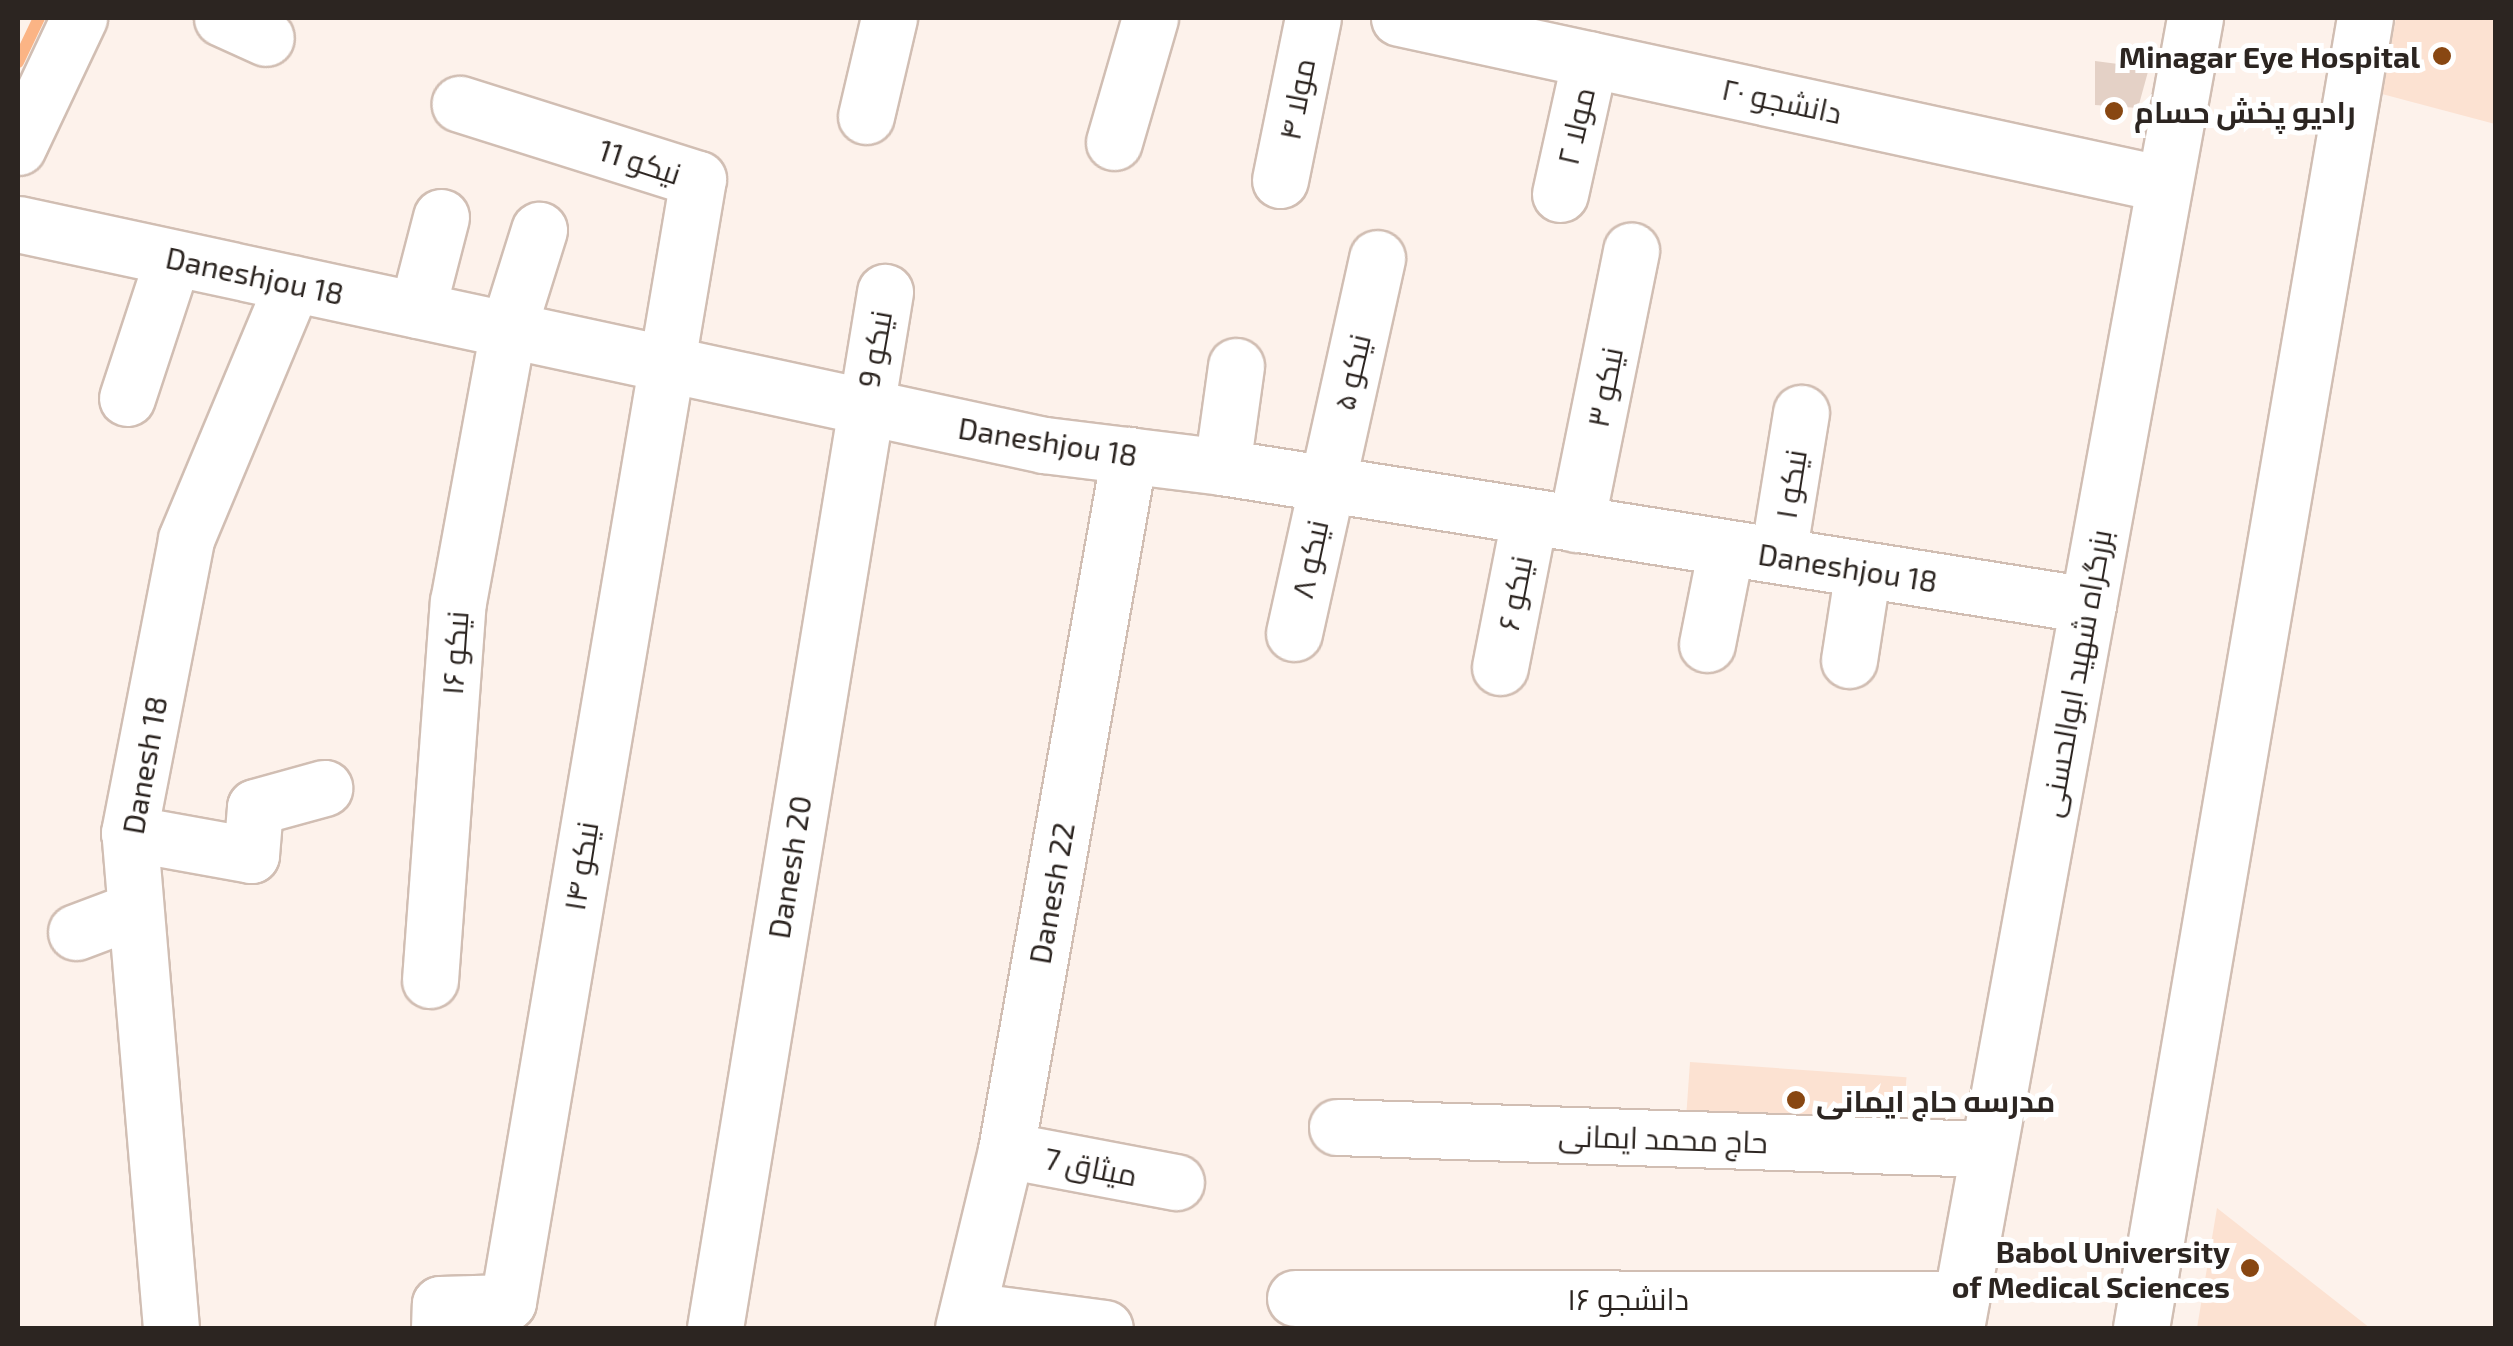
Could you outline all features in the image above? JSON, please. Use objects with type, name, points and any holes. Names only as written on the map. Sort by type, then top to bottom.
[{"type":"street","points":[[18,147],[79,18]]},
{"type":"street","points":[[866,116],[890,18]]},
{"type":"street","points":[[1114,142],[1150,18]]},
{"type":"street","name":"مولا ۴","points":[[1280,180],[1313,18]]},
{"type":"street","name":"دانشجو ۲۰","points":[[1399,18],[2164,184]]},
{"type":"street","name":"بزرگراه شهید ابوالحسنی","points":[[1959,1319],[2194,18]]},
{"type":"street","points":[[2141,1328],[2365,18]]},
{"type":"street","name":"مولا ۲","points":[[1560,194],[1590,58]]},
{"type":"street","name":"نیکو 11","points":[[460,104],[698,179],[663,363]]},
{"type":"street","points":[[418,310],[441,216]]},
{"type":"street","name":"Daneshjou 18","points":[[18,224],[1044,445],[1222,467],[2088,605]]},
{"type":"street","name":"نیکو ۱۶","points":[[430,980],[458,602],[508,329],[539,230]]},
{"type":"street","name":"نیکو ۳","points":[[1553,522],[1631,250]]},
{"type":"street","points":[[127,398],[173,258]]},
{"type":"street","name":"نیکو ۵","points":[[1324,485],[1378,258]]},
{"type":"street","name":"Danesh 18","points":[[171,1328],[132,911],[129,833],[186,540],[293,283]]},
{"type":"street","name":"نیکو 9","points":[[864,406],[885,292]]},
{"type":"street","name":"نیکو ۱۴","points":[[439,1316],[508,1302],[663,363]]},
{"type":"street","points":[[1222,467],[1236,366]]},
{"type":"street","name":"Danesh 20","points":[[714,1328],[864,406]]},
{"type":"street","name":"نیکو ۱","points":[[1707,644],[1752,552],[1802,413]]},
{"type":"street","name":"Danesh 22","points":[[965,1319],[1006,1150],[1129,455]]},
{"type":"street","name":"نیکو ۸","points":[[1294,633],[1324,485]]},
{"type":"street","name":"نیکو ۶","points":[[1500,667],[1553,522]]},
{"type":"street","points":[[1849,660],[1863,570]]},
{"type":"street","points":[[129,833],[252,855],[255,807],[324,788]]},
{"type":"street","points":[[76,932],[132,911]]},
{"type":"street","name":"حاج محمد ایمانی","points":[[1337,1127],[1988,1149]]},
{"type":"street","name":"میثاق 7","points":[[1006,1150],[1176,1182]]},
{"type":"street","name":"دانشجو ۱۶","points":[[1295,1298],[1959,1319]]},
{"type":"street","points":[[965,1319],[1105,1328]]},
{"type":"shaded area","name":"Minagar Eye Hospital","points":[[2396,18],[2495,18],[2495,124],[2382,94]]},
{"type":"shaded area","name":"مدرسه حاج ایمانی","points":[[1690,1062],[1906,1077],[1902,1139],[1686,1124]]},
{"type":"shaded area","name":"Babol University of Medical Sciences","points":[[2217,1208],[2370,1328],[2197,1328]]},
{"type":"building","points":[[2095,61],[2149,68],[2138,108],[2095,105]]},
{"type":"waterway","points":[[18,62],[39,18]]},
{"type":"place","name":"Minagar Eye Hospital","points":[[2442,56]]},
{"type":"place","name":"رادیو پخش حسام","points":[[2114,111]]},
{"type":"place","name":"مدرسه حاج ایمانی","points":[[1796,1100]]},
{"type":"place","name":"Babol University of Medical Sciences","points":[[2250,1268]]}]
